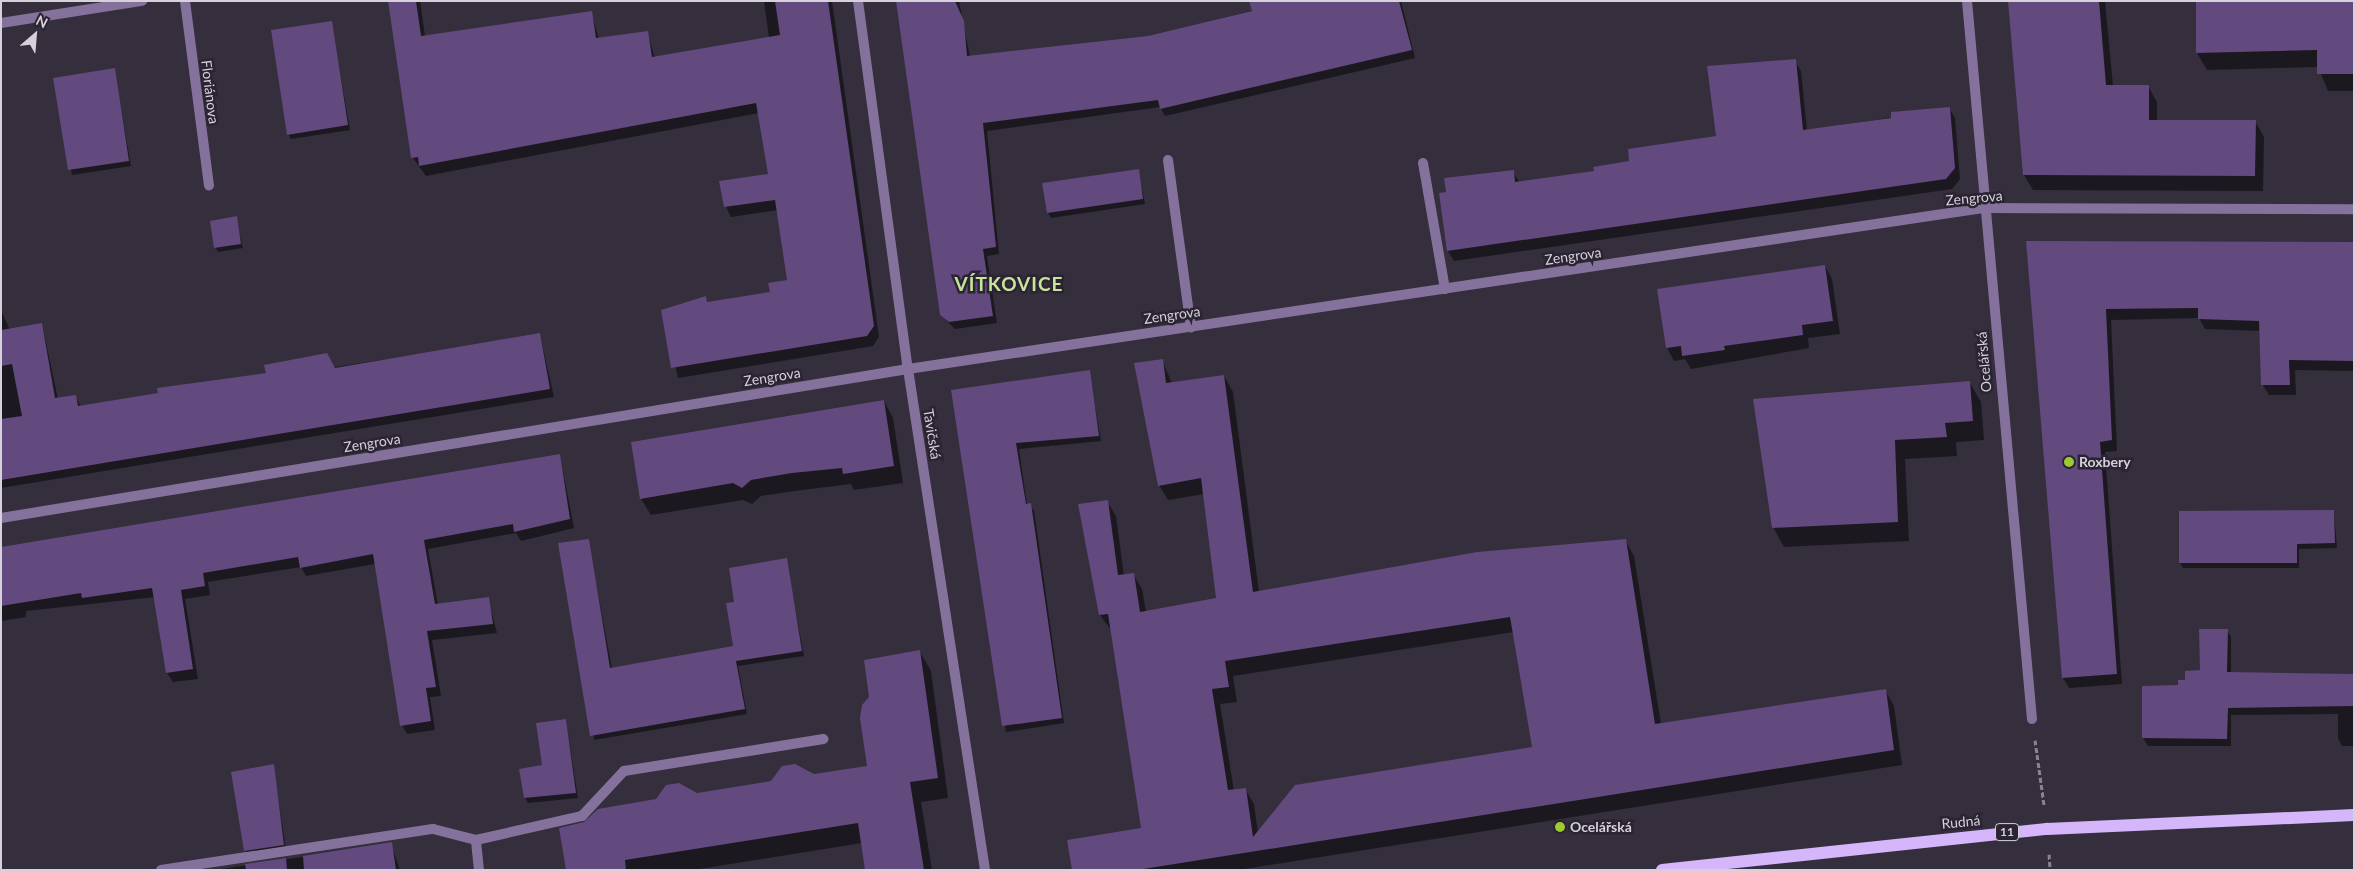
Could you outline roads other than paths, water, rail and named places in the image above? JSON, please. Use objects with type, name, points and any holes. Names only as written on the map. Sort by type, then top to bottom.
[{"type":"main road","name":"Rudná","points":[[1662,870],[2047,829],[2354,815]]},
{"type":"street","points":[[1,23],[142,1]]},
{"type":"street","name":"Floriánova","points":[[185,1],[209,185]]},
{"type":"street","name":"Tavičská","points":[[858,1],[908,369],[985,870]]},
{"type":"street","name":"Ocelářská","points":[[1967,1],[1983,208],[2032,719]]},
{"type":"street","points":[[1168,160],[1191,326]]},
{"type":"street","points":[[1424,163],[1445,289]]},
{"type":"street","name":"Zengrova","points":[[1,518],[908,369],[1983,208],[2354,209]]},
{"type":"street","points":[[161,870],[433,829],[476,840],[582,816],[624,771],[823,739]]},
{"type":"street","points":[[476,840],[479,870]]},
{"type":"place","name":"Roxbery","points":[[2069,462]]},
{"type":"place","name":"Ocelářská","points":[[1560,827]]},
{"type":"district","name":"VÍTKOVICE","points":[[1009,284]]}]
